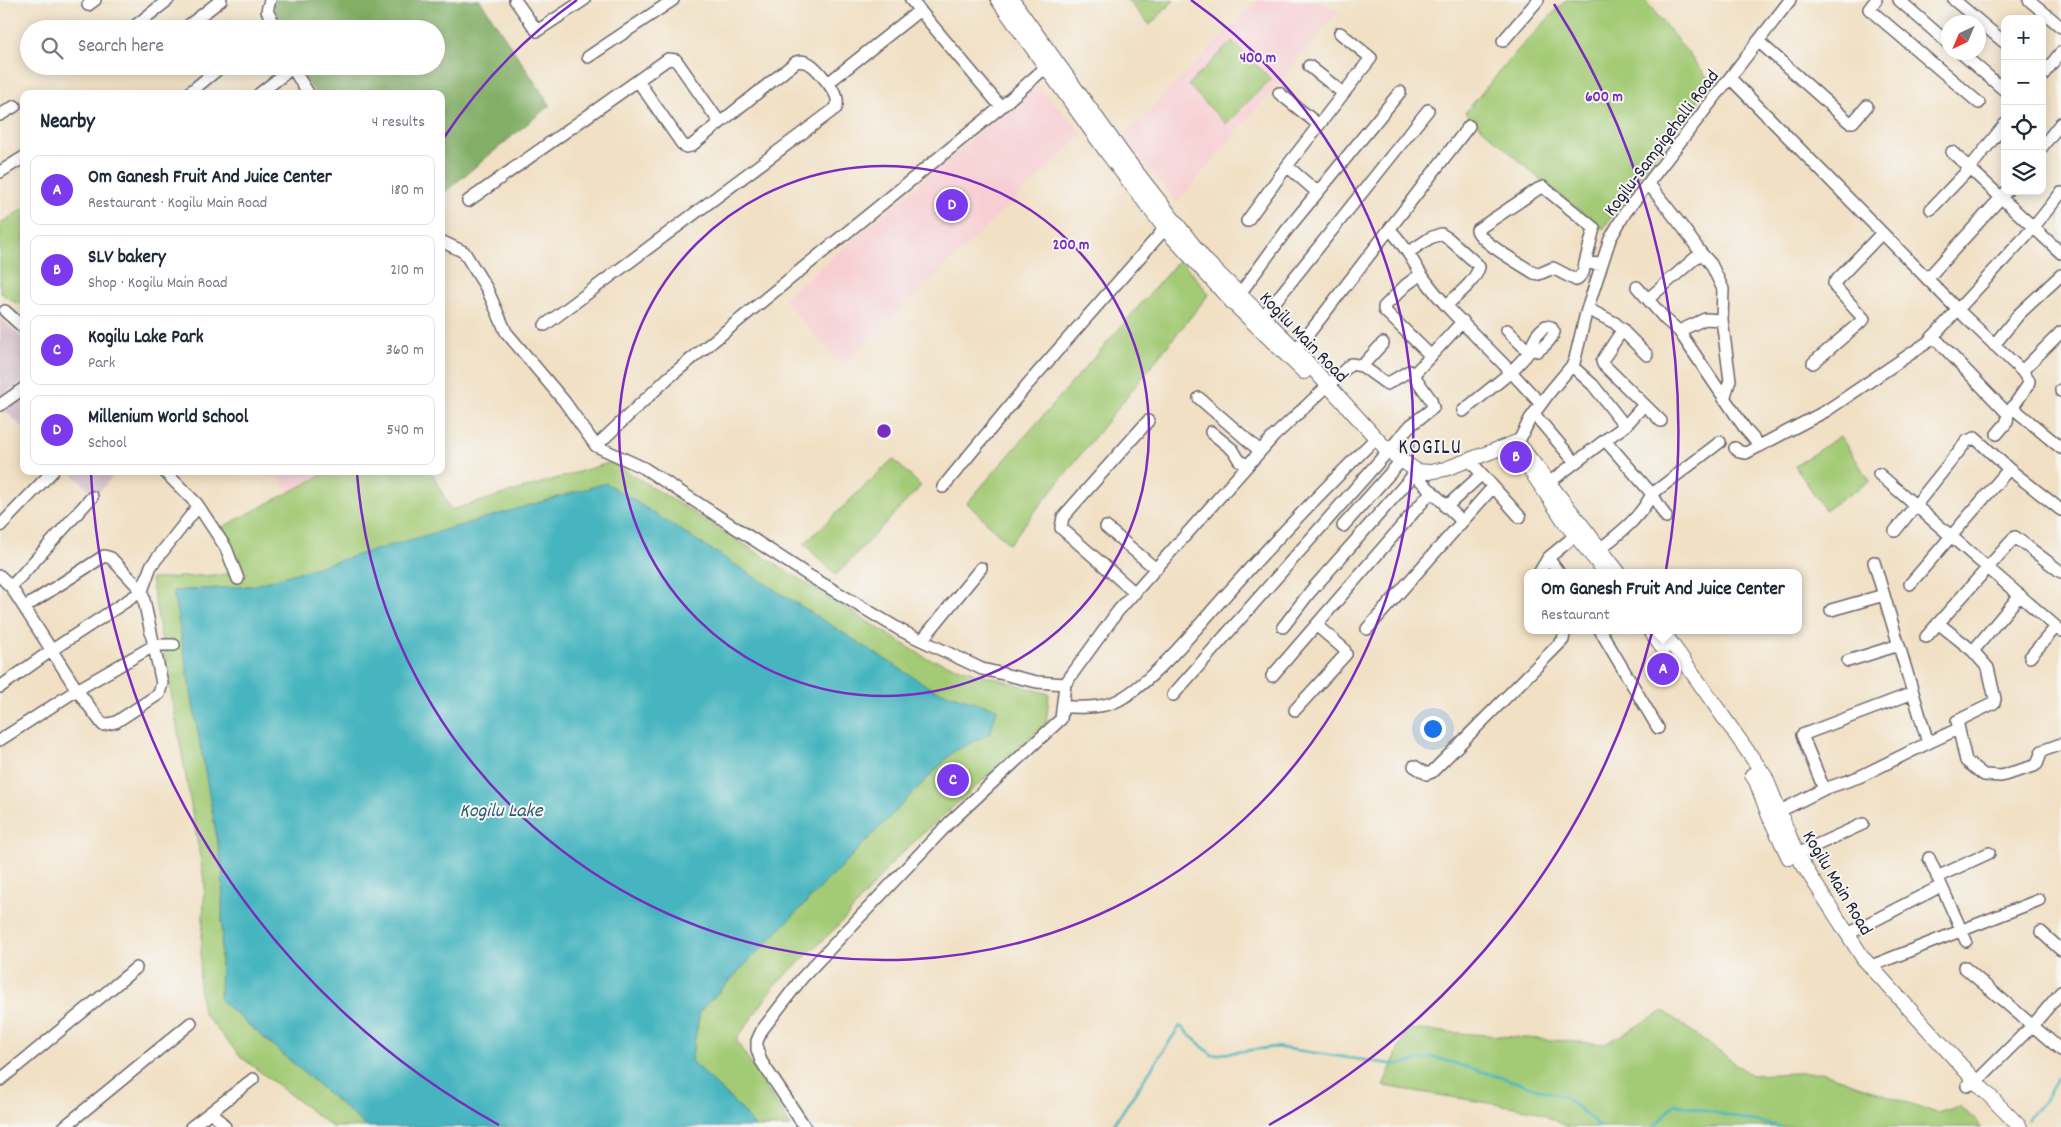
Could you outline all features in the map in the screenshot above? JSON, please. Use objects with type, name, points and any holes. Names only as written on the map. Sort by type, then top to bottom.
[{"type":"main road","name":"Kogilu Main Road","points":[[998,0],[1102,146],[1170,224],[1232,302],[1326,389]]},
{"type":"main road","name":"Kogilu Main Road","points":[[1012,0],[1124,156],[1170,224],[1296,350],[1326,389],[1373,441],[1400,463],[1418,473]]},
{"type":"main road","points":[[1418,473],[1437,475],[1510,449],[1516,445]]},
{"type":"main road","points":[[1418,473],[1445,469],[1516,445]]},
{"type":"main road","points":[[1516,445],[1550,482],[1576,535],[1603,569]]},
{"type":"main road","points":[[1516,445],[1563,510],[1600,549],[1616,569]]},
{"type":"main road","name":"Kogilu Main Road","points":[[1653,634],[1756,781],[1797,854],[1848,934],[1871,966],[2008,1127]]},
{"type":"main road","name":"Kogilu Main Road","points":[[1665,634],[1765,776],[1774,814],[1790,862],[1856,963],[1972,1084],[2020,1127]]},
{"type":"street","points":[[142,20],[168,0]]},
{"type":"street","points":[[195,20],[221,0]]},
{"type":"street","points":[[260,0],[269,5],[271,20]]},
{"type":"street","points":[[515,0],[536,31],[584,0]]},
{"type":"street","points":[[588,57],[673,0]]},
{"type":"street","points":[[911,0],[1001,107]]},
{"type":"street","points":[[1503,41],[1538,0]]},
{"type":"street","name":"Kogilu-Sampigehalli Road","points":[[1516,445],[1541,404],[1574,363],[1588,309],[1610,240],[1625,213],[1790,0]]},
{"type":"street","points":[[1875,0],[1869,9],[1979,103]]},
{"type":"street","points":[[1898,0],[1941,37]]},
{"type":"street","points":[[1954,0],[2001,40]]},
{"type":"street","points":[[2029,0],[2061,27]]},
{"type":"street","points":[[828,84],[920,10]]},
{"type":"street","points":[[1247,221],[1371,58],[1340,33]]},
{"type":"street","points":[[1758,41],[1850,122],[1854,122],[1867,106]]},
{"type":"street","points":[[2046,71],[2061,52]]},
{"type":"street","points":[[468,201],[668,59],[676,60],[720,123]]},
{"type":"street","points":[[1969,60],[2001,87]]},
{"type":"street","points":[[545,325],[836,108],[838,102],[837,96],[811,64],[801,61],[796,62],[691,146],[686,147],[638,81]]},
{"type":"street","points":[[1309,66],[1343,93]]},
{"type":"street","points":[[596,446],[668,378],[1001,107],[1046,67]]},
{"type":"street","points":[[194,90],[211,75]]},
{"type":"street","points":[[264,90],[282,75]]},
{"type":"street","points":[[297,75],[306,90]]},
{"type":"street","points":[[1730,78],[1927,279],[2022,371],[2028,381],[2028,385],[2010,411],[2007,422],[1997,434]]},
{"type":"street","points":[[1239,295],[1317,192],[1400,92]]},
{"type":"street","points":[[1279,93],[1319,125]]},
{"type":"street","points":[[0,115],[15,106]]},
{"type":"street","points":[[1262,318],[1428,110]]},
{"type":"street","points":[[2046,142],[2061,123]]},
{"type":"street","points":[[1296,350],[1469,126]]},
{"type":"street","points":[[1931,209],[1970,169],[2001,129]]},
{"type":"street","points":[[1952,152],[1970,169],[2001,193]]},
{"type":"street","points":[[0,172],[20,160]]},
{"type":"street","points":[[1287,166],[1317,192]]},
{"type":"street","points":[[1648,183],[1711,264],[1723,289],[1722,320],[1730,380],[1724,399]]},
{"type":"street","points":[[1543,187],[1594,228],[1584,264],[1583,273],[1576,280],[1553,268],[1539,274],[1534,274],[1487,241],[1478,234],[1477,230],[1543,187]]},
{"type":"street","points":[[1735,448],[1740,452],[1746,453],[1826,411],[1928,342],[2033,228],[2061,193]]},
{"type":"street","points":[[1927,279],[2004,195],[2033,228],[2061,253]]},
{"type":"street","points":[[942,486],[1027,385],[1170,224]]},
{"type":"street","points":[[1390,230],[1409,252],[1421,274],[1447,305],[1541,404]]},
{"type":"street","points":[[1813,363],[1864,319],[1836,288],[1834,283],[1882,233]]},
{"type":"street","points":[[1409,252],[1430,238],[1440,234],[1449,239],[1479,266],[1473,278],[1447,305]]},
{"type":"street","points":[[445,243],[464,252],[488,289],[506,332],[564,401],[596,446],[644,468],[808,575],[902,631],[982,669],[1037,682],[1065,684]]},
{"type":"street","points":[[1648,299],[1701,253]]},
{"type":"street","points":[[1584,264],[1602,264]]},
{"type":"street","points":[[1421,274],[1395,296],[1384,307],[1384,310],[1431,356]]},
{"type":"street","points":[[1994,345],[2019,314],[2061,275]]},
{"type":"street","points":[[1637,287],[1665,319],[1679,331],[1724,399],[1760,446]]},
{"type":"street","points":[[1588,309],[1604,316],[1623,329],[1647,355]]},
{"type":"street","points":[[5,312],[20,325]]},
{"type":"street","points":[[1679,331],[1705,319],[1722,320]]},
{"type":"street","points":[[1414,376],[1463,321]]},
{"type":"street","points":[[1623,329],[1602,361],[1603,364],[1661,421]]},
{"type":"street","points":[[1463,411],[1511,372],[1529,350],[1507,330]]},
{"type":"street","points":[[2022,371],[2061,332]]},
{"type":"street","points":[[1933,336],[2010,411],[2061,448]]},
{"type":"street","points":[[1362,366],[1383,343]]},
{"type":"street","points":[[804,1127],[761,1060],[757,1049],[757,1041],[762,1030],[802,978],[942,830],[1061,719],[1065,684],[1118,611],[1260,451],[1351,364],[1362,366],[1387,384],[1409,371],[1431,400],[1433,408],[1411,425],[1172,695]]},
{"type":"street","points":[[1572,366],[1593,385],[1625,426]]},
{"type":"street","points":[[0,405],[20,391]]},
{"type":"street","points":[[1199,398],[1260,451]]},
{"type":"street","points":[[1550,482],[1625,426],[1644,405]]},
{"type":"street","points":[[1534,414],[1575,462]]},
{"type":"street","points":[[1135,593],[1061,528],[1061,524],[1064,518],[1148,421]]},
{"type":"street","points":[[1210,432],[1233,450],[1239,460],[1247,466]]},
{"type":"street","points":[[1894,531],[1967,441],[1972,438],[1975,438],[2009,469],[2061,510]]},
{"type":"street","points":[[1604,440],[1652,494],[1666,517]]},
{"type":"street","points":[[1062,707],[1104,706],[1135,689],[1184,641],[1318,495],[1373,441]]},
{"type":"street","points":[[1600,549],[1633,523],[1645,508],[1652,494],[1720,442]]},
{"type":"street","points":[[1343,526],[1400,463]]},
{"type":"street","points":[[1472,463],[1520,517]]},
{"type":"street","points":[[1910,584],[2009,469]]},
{"type":"street","points":[[1418,473],[1419,479],[1462,521]]},
{"type":"street","points":[[1283,627],[1310,592],[1418,473]]},
{"type":"street","points":[[1446,507],[1482,474]]},
{"type":"street","points":[[1879,474],[1917,504],[2059,629],[2030,657]]},
{"type":"street","points":[[0,526],[49,475]]},
{"type":"street","points":[[168,475],[197,504],[226,548],[238,579]]},
{"type":"street","points":[[1367,629],[1493,487]]},
{"type":"street","points":[[1272,676],[1432,491]]},
{"type":"street","points":[[11,587],[92,497]]},
{"type":"street","points":[[0,687],[52,650],[142,591],[151,566],[196,509]]},
{"type":"street","points":[[1106,527],[1156,570]]},
{"type":"street","points":[[1541,569],[1548,558],[1576,535]]},
{"type":"street","points":[[1926,637],[1987,566],[2015,537],[2061,572]]},
{"type":"street","points":[[0,576],[11,587],[25,607],[77,690],[103,725],[116,722],[159,694],[162,683],[142,591],[111,558],[104,556],[25,607]]},
{"type":"street","points":[[1548,558],[1556,569]]},
{"type":"street","points":[[1874,562],[1928,743]]},
{"type":"street","points":[[922,640],[981,568]]},
{"type":"street","points":[[1831,610],[1884,595]]},
{"type":"street","points":[[1973,651],[2020,595]]},
{"type":"street","points":[[1938,623],[1973,651],[1988,668],[1995,699],[1989,706],[1959,718],[1957,723],[1966,761],[1984,775],[2001,776],[2034,766],[2037,764],[2038,757],[2042,751],[2061,744]]},
{"type":"street","points":[[1295,710],[1346,654],[1344,649],[1316,625]]},
{"type":"street","points":[[1414,766],[1427,774],[1432,772],[1563,640],[1564,634]]},
{"type":"street","points":[[1602,634],[1658,728]]},
{"type":"street","points":[[0,740],[77,690],[155,645],[174,645]]},
{"type":"street","points":[[1848,661],[1899,645]]},
{"type":"street","points":[[1824,789],[1802,735],[1913,693]]},
{"type":"street","points":[[1774,814],[1824,789],[1859,777],[1958,729]]},
{"type":"street","points":[[1797,854],[1863,824]]},
{"type":"street","points":[[1848,934],[1989,853]]},
{"type":"street","points":[[1928,858],[1963,936]]},
{"type":"street","points":[[1871,966],[1963,936],[2039,900]]},
{"type":"street","points":[[2041,932],[2061,950]]},
{"type":"street","points":[[1964,967],[2061,1050]]},
{"type":"street","points":[[0,1080],[136,968]]},
{"type":"street","points":[[1972,1084],[2033,1025],[2061,992]]},
{"type":"street","points":[[64,1127],[191,1024]]},
{"type":"street","points":[[192,1127],[253,1079]]},
{"type":"street","points":[[212,1110],[225,1127]]},
{"type":"shaded area","points":[[1258,0],[1322,0],[1338,12],[1177,203],[1123,137]]},
{"type":"shaded area","points":[[1037,84],[1083,134],[842,366],[783,299]]},
{"type":"shaded area","points":[[0,318],[20,336],[20,383],[0,397]]},
{"type":"shaded area","points":[[20,396],[20,425],[4,410]]},
{"type":"shaded area","points":[[73,475],[114,475],[96,496]]},
{"type":"shaded area","points":[[278,475],[322,475],[288,493]]},
{"type":"green space","points":[[275,0],[480,0],[550,105],[445,192],[445,90],[314,90],[304,75],[445,75],[445,20],[279,20],[273,5]]},
{"type":"green space","points":[[1127,0],[1174,0],[1150,25]]},
{"type":"green space","points":[[1566,0],[1645,0],[1712,83],[1645,168],[1603,229],[1542,181],[1465,113],[1516,52]]},
{"type":"green space","points":[[1232,41],[1271,79],[1226,124],[1188,85]]},
{"type":"green space","points":[[20,211],[20,303],[17,304],[0,292],[0,224]]},
{"type":"green space","points":[[1180,259],[1209,294],[1009,544],[967,503]]},
{"type":"green space","points":[[1840,436],[1870,481],[1825,510],[1795,466]]},
{"type":"green space","points":[[893,459],[921,486],[836,575],[804,544]]},
{"type":"green space","points":[[612,462],[926,658],[1049,694],[1046,724],[898,856],[842,922],[776,984],[736,1040],[791,1127],[755,1127],[743,1111],[691,1061],[700,1011],[954,751],[990,734],[997,709],[932,689],[251,586],[173,591],[223,872],[220,1000],[367,1127],[332,1127],[241,1057],[203,1013],[199,986],[205,885],[151,579],[244,573],[217,530],[322,475],[433,475],[451,510]]},
{"type":"green space","points":[[1664,1011],[1751,1075],[1821,1072],[1937,1113],[1960,1106],[1982,1127],[1568,1127],[1533,1110],[1383,1086],[1407,1029],[1605,1044]]},
{"type":"water","name":"Kogilu Lake","points":[[606,483],[932,689],[997,709],[990,734],[954,751],[700,1011],[691,1061],[743,1111],[755,1127],[367,1127],[220,1000],[223,872],[173,591],[251,586]]},
{"type":"waterway","points":[[1112,1127],[1180,1026],[1212,1055],[1275,1047],[1397,1065],[1434,1057],[1565,1097],[1601,1127]]},
{"type":"waterway","points":[[2027,1120],[2045,1100],[2061,1072]]},
{"type":"waterway","points":[[1654,1127],[1675,1104],[1781,1127]]},
{"type":"place","name":"Millenium World School","points":[[952,205]]},
{"type":"place","name":"SLV bakery","points":[[1516,457]]},
{"type":"place","name":"Om Ganesh Fruit And Juice Center","points":[[1663,669]]},
{"type":"place","name":"Kogilu Lake Park","points":[[953,780]]},
{"type":"district","name":"KOGILU","points":[[1430,446]]}]
